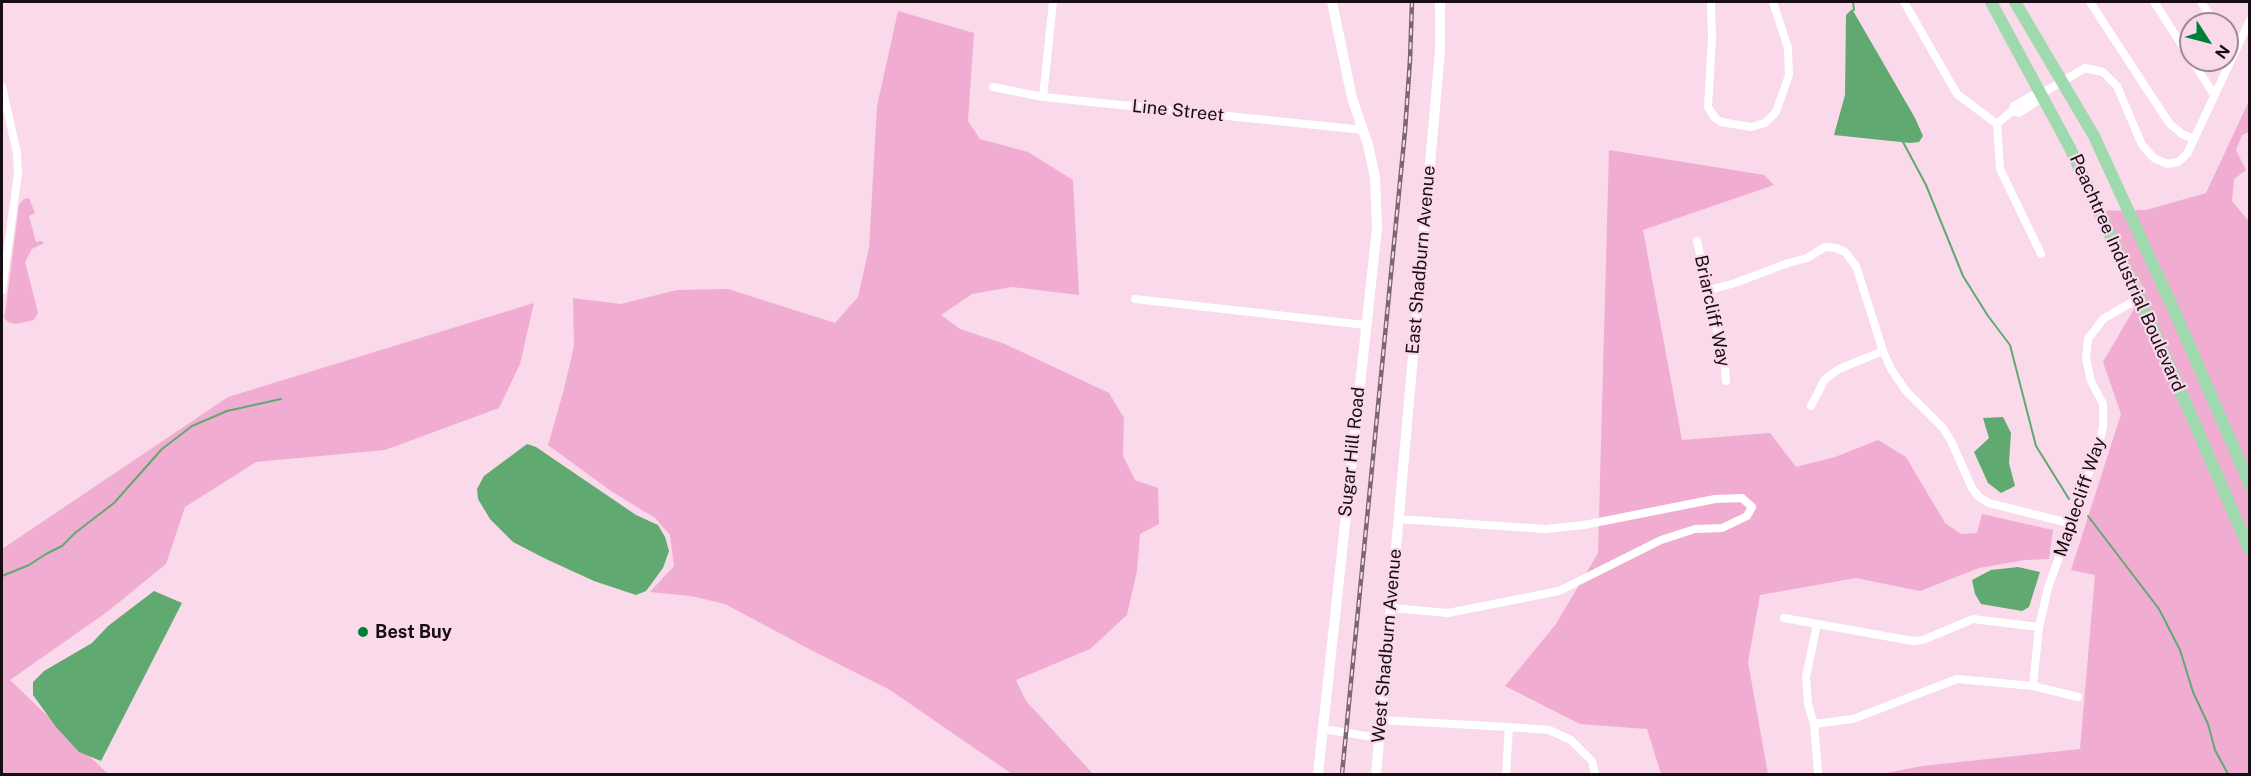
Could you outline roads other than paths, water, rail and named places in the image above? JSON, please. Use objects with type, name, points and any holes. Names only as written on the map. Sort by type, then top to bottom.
[{"type":"main road","name":"Peachtree Industrial Boulevard","points":[[1991,2],[2070,148],[2139,298],[2250,551]]},
{"type":"main road","name":"Peachtree Industrial Boulevard","points":[[2015,2],[2101,152],[2178,319],[2250,485]]},
{"type":"street","points":[[1043,97],[1044,69],[1053,2]]},
{"type":"street","name":"Sugar Hill Road","points":[[1318,774],[1377,228],[1375,177],[1364,130],[1352,98],[1332,2]]},
{"type":"street","name":"East Shadburn Avenue","points":[[1398,519],[1440,51],[1440,2]]},
{"type":"street","points":[[1711,2],[1712,38],[1708,106],[1721,123],[1750,127],[1765,123],[1776,112],[1789,75],[1788,48],[1773,2]]},
{"type":"street","points":[[1904,2],[1957,94],[1997,124],[2000,169],[2041,254]]},
{"type":"street","points":[[2090,2],[2169,123],[2182,134],[2194,139]]},
{"type":"street","points":[[2154,2],[2179,41]]},
{"type":"street","points":[[2239,42],[2250,20]]},
{"type":"street","points":[[1997,124],[2012,111],[2014,106],[2032,95],[2041,95],[2085,68],[2103,72],[2117,86],[2142,145],[2154,158],[2167,164],[2178,162],[2187,154],[2225,72]]},
{"type":"street","points":[[2199,72],[2214,95]]},
{"type":"street","points":[[2,87],[16,153],[18,174],[2,291]]},
{"type":"street","name":"Line Street","points":[[993,87],[1043,97],[1364,130]]},
{"type":"street","name":"Briarcliff Way","points":[[1697,241],[1725,366],[1726,381]]},
{"type":"street","points":[[1709,290],[1807,258],[1825,247],[1845,252],[1856,266],[1883,351],[1906,391],[1943,428],[1972,488],[1979,497],[1989,503],[2072,524]]},
{"type":"street","name":"Maplecliff Way","points":[[2033,686],[2039,627],[2048,588],[2098,448],[2103,427],[2103,404],[2091,381],[2086,359],[2088,339],[2103,319],[2139,298]]},
{"type":"street","points":[[1135,299],[1365,325]]},
{"type":"street","points":[[1811,406],[1825,379],[1839,369],[1883,351]]},
{"type":"street","points":[[1391,608],[1448,613],[1559,591],[1661,540],[1695,529],[1722,528],[1747,516],[1752,507],[1742,498],[1715,499],[1584,525],[1545,529],[1398,519]]},
{"type":"street","name":"West Shadburn Avenue","points":[[1376,774],[1398,519]]},
{"type":"street","points":[[1784,618],[1913,641],[1923,640],[1973,619],[2039,627]]},
{"type":"street","points":[[1817,624],[1806,677],[1808,704],[1814,724],[1818,773]]},
{"type":"street","points":[[1814,724],[1853,719],[1957,679],[2033,686],[2078,697]]},
{"type":"street","points":[[1381,720],[1549,730],[1571,740],[1592,762],[1595,774]]},
{"type":"street","points":[[1506,774],[1509,727]]},
{"type":"street","points":[[1323,729],[1379,738]]},
{"type":"waterway","points":[[1853,2],[1854,10]]},
{"type":"waterway","points":[[1903,142],[1926,185],[1963,276],[1988,316],[2010,345],[2036,446],[2069,499]]},
{"type":"waterway","points":[[2,576],[29,565],[62,546],[114,503],[162,449],[192,426],[227,411],[281,399]]},
{"type":"waterway","points":[[2088,516],[2159,609],[2180,650],[2193,692],[2208,724],[2215,750],[2228,774]]},
{"type":"railway","points":[[1342,774],[1405,131],[1412,2]]},
{"type":"place","name":"Best Buy","points":[[363,632]]}]
